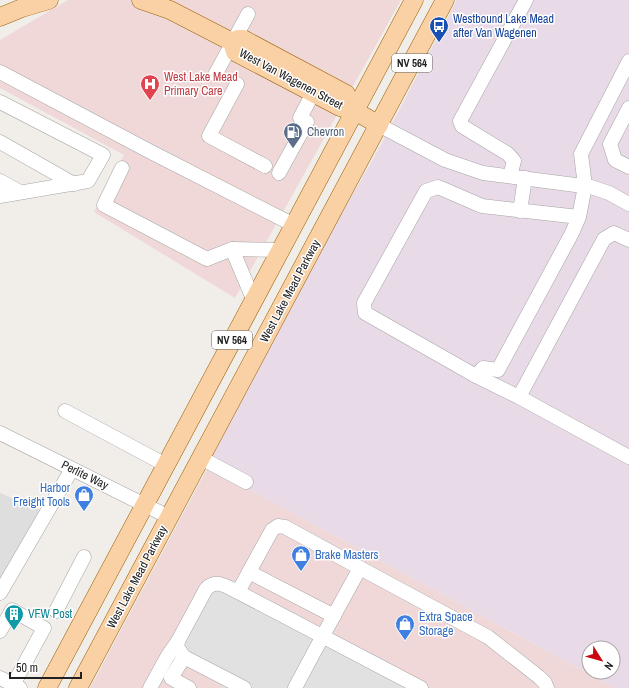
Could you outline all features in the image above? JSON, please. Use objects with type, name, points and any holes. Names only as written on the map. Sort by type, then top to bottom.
[{"type":"main road","points":[[0,17],[22,8],[49,0]]},
{"type":"main road","name":"West Van Wagenen Street","points":[[141,0],[170,10],[232,42],[235,52],[340,107],[355,111],[379,125]]},
{"type":"main road","name":"NV 564","points":[[47,688],[414,0]]},
{"type":"main road","name":"West Lake Mead Parkway","points":[[78,688],[445,0]]},
{"type":"main road","name":"West Van Wagenen Street","points":[[232,42],[238,39],[243,39],[346,94],[355,111]]},
{"type":"street","points":[[510,176],[514,162],[508,154],[462,126],[460,121],[526,0]]},
{"type":"street","points":[[215,75],[248,14]]},
{"type":"street","points":[[476,376],[483,368],[498,370],[572,233],[579,217],[585,186],[581,154],[629,61]]},
{"type":"street","points":[[0,72],[104,128],[294,225]]},
{"type":"street","points":[[237,84],[209,136],[265,166]]},
{"type":"street","points":[[279,173],[304,120],[313,93]]},
{"type":"street","points":[[0,102],[103,155],[88,181],[0,196]]},
{"type":"street","points":[[629,108],[610,144],[615,160],[629,167]]},
{"type":"street","points":[[379,125],[445,160],[483,173],[585,186],[609,193],[629,204]]},
{"type":"street","points":[[0,142],[74,184]]},
{"type":"street","points":[[122,168],[104,205],[207,259],[232,249],[281,250]]},
{"type":"street","points":[[520,211],[525,178]]},
{"type":"street","points":[[0,181],[20,192]]},
{"type":"street","points":[[579,217],[482,206],[438,187],[426,191],[364,303],[365,313],[476,376],[519,397],[629,457]]},
{"type":"street","points":[[519,397],[604,238],[614,233],[629,240]]},
{"type":"street","points":[[232,249],[254,301]]},
{"type":"street","points":[[65,411],[166,465]]},
{"type":"street","name":"Perlite Way","points":[[0,433],[169,517]]},
{"type":"street","points":[[201,458],[246,482]]},
{"type":"street","points":[[0,593],[72,468]]},
{"type":"street","points":[[238,592],[272,530],[278,526],[285,527],[488,637],[539,677],[545,683],[547,688]]},
{"type":"street","points":[[56,611],[84,557]]},
{"type":"street","points":[[295,688],[360,568]]},
{"type":"street","points":[[249,572],[334,616]]},
{"type":"street","points":[[150,688],[167,656],[178,641],[206,589],[210,584],[215,582],[238,592],[420,688]]},
{"type":"street","points":[[0,631],[12,610],[44,628],[17,686],[0,678]]},
{"type":"street","points":[[178,641],[177,647],[184,657],[224,683],[244,688]]},
{"type":"street","points":[[184,657],[170,678],[189,688]]},
{"type":"shaded area","points":[[68,0],[401,0],[235,298],[94,212],[124,155],[0,88],[0,40]]},
{"type":"shaded area","points":[[457,0],[629,0],[629,688],[615,688],[600,680],[621,680],[621,640],[581,640],[581,670],[199,462],[377,152]]},
{"type":"shaded area","points":[[208,467],[581,670],[581,680],[600,680],[615,688],[90,688]]},
{"type":"shaded area","points":[[0,493],[47,513],[0,593]]},
{"type":"shaded area","points":[[210,584],[420,688],[221,688],[226,679],[191,660],[178,641]]},
{"type":"place","name":"Westbound Lake Mead after Van Wagenen","points":[[439,43]]},
{"type":"place","name":"West Lake Mead Primary Care","points":[[150,101]]},
{"type":"place","name":"Chevron","points":[[293,149]]},
{"type":"place","name":"Harbor Freight Tools","points":[[84,512]]},
{"type":"place","name":"Brake Masters","points":[[301,572]]},
{"type":"place","name":"VFW Post","points":[[14,631]]},
{"type":"place","name":"Extra Space Storage","points":[[405,641]]}]
